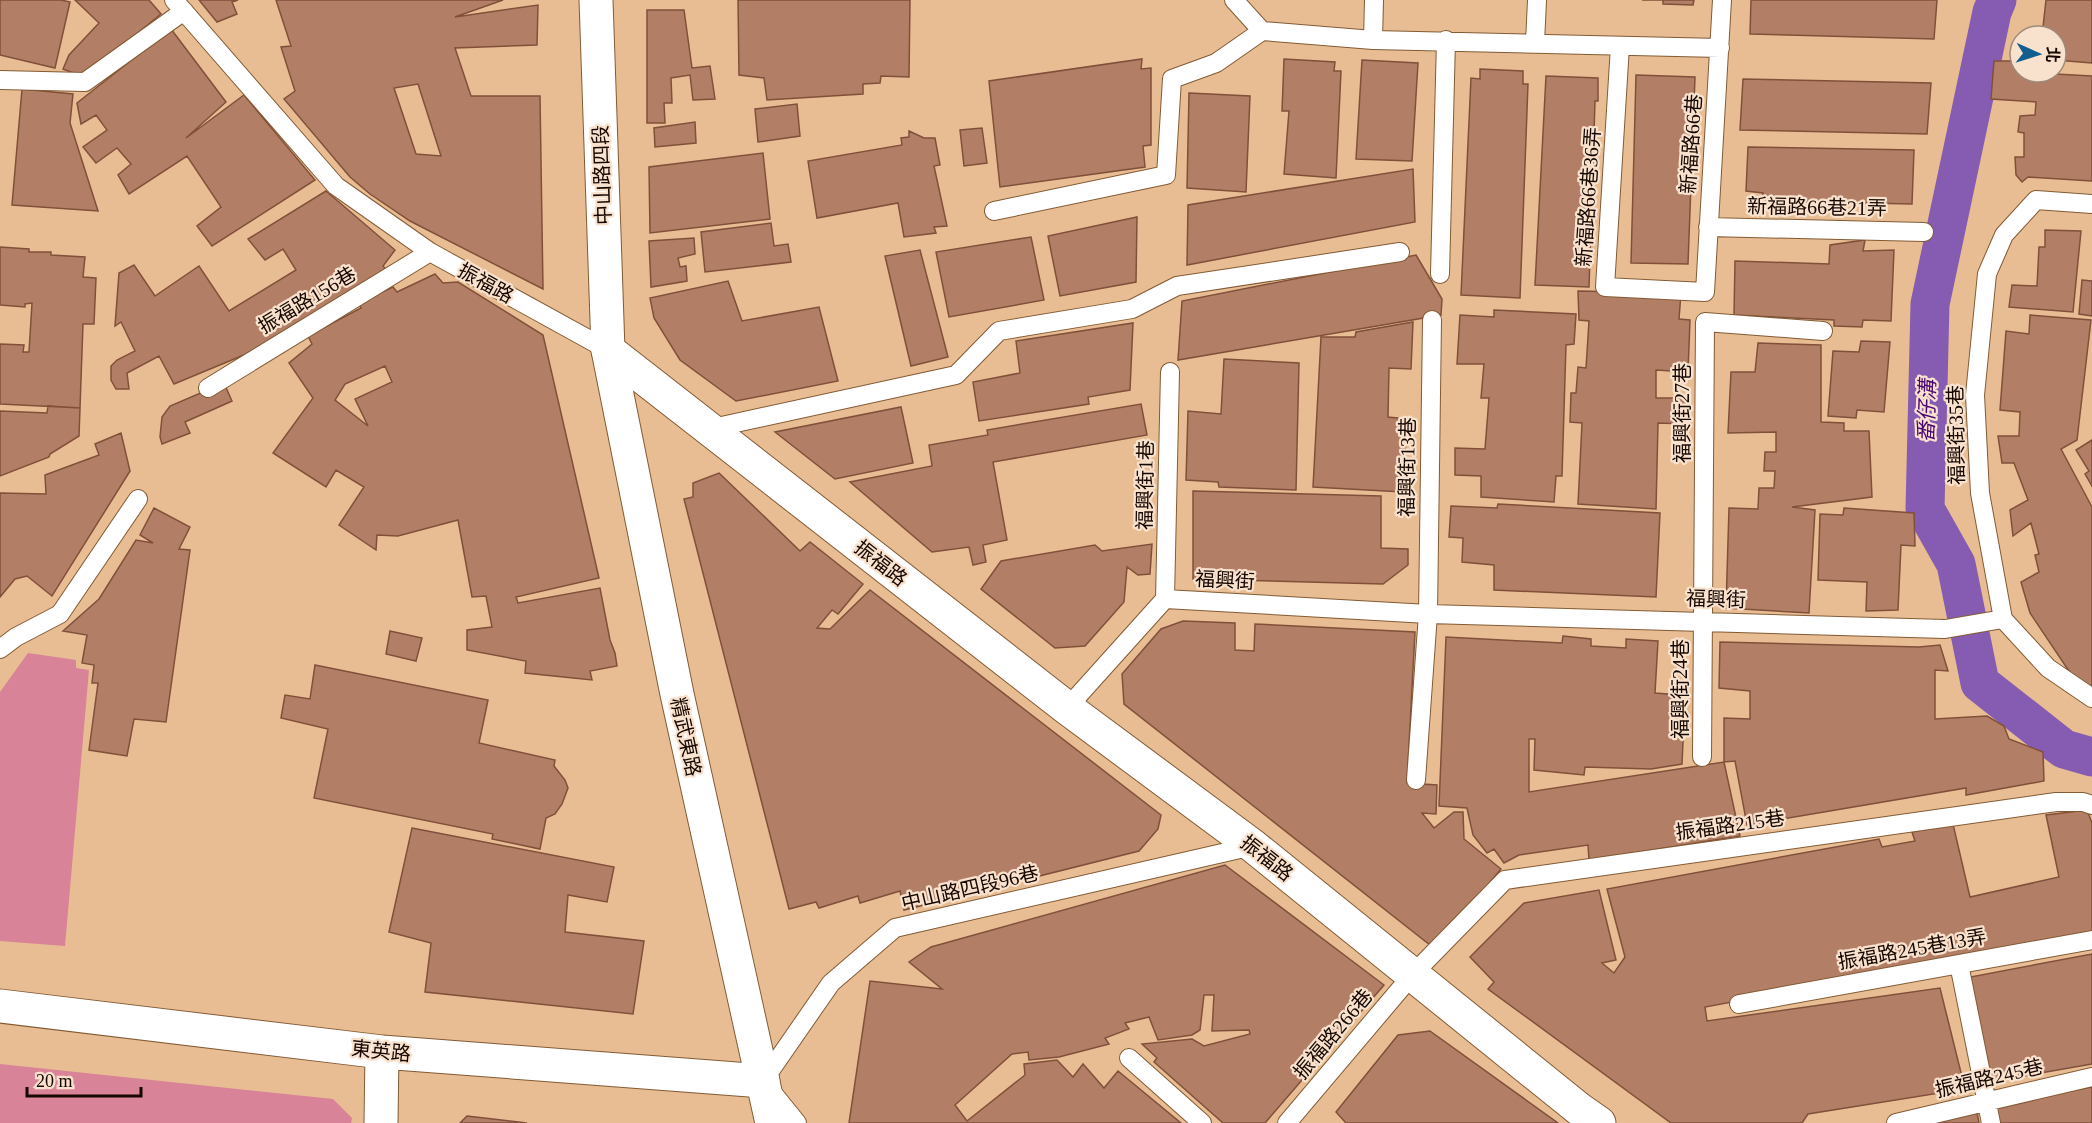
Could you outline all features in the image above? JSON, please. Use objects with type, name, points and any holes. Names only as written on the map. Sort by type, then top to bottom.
[{"type":"street","name":"中山路四段","points":[[596,0],[608,350]]},
{"type":"street","name":"振福路","points":[[608,350],[1067,708],[1253,846],[1599,1123]]},
{"type":"street","name":"精武東路","points":[[608,350],[677,694],[771,1123]]},
{"type":"street","name":"東英路","points":[[0,1006],[382,1052],[763,1081]]},
{"type":"street","points":[[381,1123],[382,1052]]},
{"type":"lane","points":[[1234,0],[1262,31]]},
{"type":"lane","points":[[1373,40],[1374,0]]},
{"type":"lane","points":[[1535,43],[1537,0]]},
{"type":"lane","name":"新福路66巷","points":[[1705,292],[1722,0]]},
{"type":"lane","name":"振福路","points":[[179,6],[336,186],[430,252],[608,350]]},
{"type":"lane","points":[[0,80],[85,82],[179,6]]},
{"type":"lane","points":[[994,211],[1166,175],[1172,79],[1216,63],[1262,31],[1373,40],[1720,48]]},
{"type":"lane","points":[[1440,274],[1446,40]]},
{"type":"lane","name":"新福路66巷36弄","points":[[1620,46],[1605,287],[1705,292]]},
{"type":"lane","name":"福興街35巷","points":[[2003,619],[1980,492],[1975,395],[1987,274],[2004,235],[2036,200],[2092,204]]},
{"type":"lane","name":"新福路66巷21弄","points":[[1708,227],[1924,232]]},
{"type":"lane","name":"振福路156巷","points":[[208,388],[430,252]]},
{"type":"lane","points":[[708,429],[956,375],[999,331],[1132,309],[1177,286],[1400,252]]},
{"type":"lane","name":"福興街13巷","points":[[1428,614],[1432,320]]},
{"type":"lane","name":"福興街27巷","points":[[1702,622],[1705,322],[1823,331]]},
{"type":"lane","name":"福興街1巷","points":[[1165,599],[1170,372]]},
{"type":"lane","points":[[0,649],[16,637],[60,614],[138,499]]},
{"type":"lane","points":[[1067,708],[1165,599]]},
{"type":"lane","name":"福興街","points":[[1165,599],[1428,614],[1945,628],[2003,619]]},
{"type":"lane","points":[[1416,780],[1428,614]]},
{"type":"lane","points":[[2003,619],[2048,668],[2092,698]]},
{"type":"lane","name":"福興街24巷","points":[[1702,622],[1702,757]]},
{"type":"lane","name":"振福路215巷","points":[[1413,974],[1505,880],[2056,802],[2083,802],[2092,806]]},
{"type":"lane","name":"中山路四段96巷","points":[[763,1081],[831,983],[895,928],[1253,846]]},
{"type":"lane","name":"振福路245巷13弄","points":[[1739,1004],[2092,940]]},
{"type":"lane","points":[[1959,964],[1991,1123]]},
{"type":"lane","name":"振福路266巷","points":[[1287,1123],[1413,974]]},
{"type":"lane","points":[[1129,1058],[1202,1123]]},
{"type":"lane","name":"振福路245巷","points":[[1896,1123],[2092,1077]]},
{"type":"lane","points":[[763,1081],[797,1123]]},
{"type":"shaded area","points":[[28,653],[76,660],[76,668],[89,670],[65,946],[0,941],[0,692]]},
{"type":"shaded area","points":[[0,1064],[333,1099],[352,1118],[351,1123],[0,1123]]},
{"type":"building","points":[[0,0],[70,2],[55,68],[0,55]]},
{"type":"building","points":[[75,0],[149,0],[161,14],[84,77],[63,69],[69,55],[99,23]]},
{"type":"building","points":[[199,0],[238,0],[232,2],[237,14],[217,22]]},
{"type":"building","points":[[276,0],[503,0],[455,17],[538,5],[537,45],[455,48],[471,96],[540,96],[543,289],[410,221],[370,194],[350,177],[284,99],[295,91],[281,47],[291,46]],"holes":[[[418,84],[441,156],[416,154],[394,88]]]},
{"type":"building","points":[[738,0],[910,0],[909,77],[881,76],[880,83],[863,84],[863,94],[767,100],[764,78],[739,75]]},
{"type":"building","points":[[1663,0],[1694,0],[1693,5],[1663,4]]},
{"type":"building","points":[[1751,0],[1937,0],[1934,39],[1750,34]]},
{"type":"building","points":[[2046,0],[2092,0],[2092,63],[2068,61],[2068,24],[2043,24]]},
{"type":"building","points":[[647,10],[684,10],[692,68],[710,66],[715,99],[693,100],[690,75],[671,78],[672,103],[664,103],[665,123],[647,123]]},
{"type":"building","points":[[171,29],[226,102],[186,138],[244,95],[315,180],[212,246],[197,226],[221,207],[187,156],[129,194],[118,175],[131,164],[117,148],[96,163],[83,147],[107,130],[96,115],[81,124],[77,103]]},
{"type":"building","points":[[1142,59],[1141,69],[1151,68],[1151,145],[1143,146],[1145,167],[1000,187],[989,81]]},
{"type":"building","points":[[1284,59],[1335,62],[1334,71],[1341,71],[1336,178],[1284,174],[1289,111],[1282,111]]},
{"type":"building","points":[[1362,60],[1418,63],[1412,161],[1356,159]]},
{"type":"building","points":[[1994,61],[2008,61],[2008,84],[2068,84],[2068,75],[2092,76],[2092,181],[2028,177],[2022,182],[2016,175],[2015,157],[2024,157],[2024,133],[2018,132],[2020,116],[2035,115],[2036,102],[1991,99]]},
{"type":"building","points":[[1480,69],[1523,71],[1523,84],[1528,84],[1520,298],[1461,295],[1471,78],[1480,79]]},
{"type":"building","points":[[1636,75],[1695,77],[1688,264],[1631,263]]},
{"type":"building","points":[[1546,76],[1598,78],[1598,101],[1595,101],[1589,287],[1535,285]]},
{"type":"building","points":[[1743,79],[1931,83],[1927,134],[1740,130]]},
{"type":"building","points":[[22,89],[73,94],[70,123],[98,211],[12,205]]},
{"type":"building","points":[[1189,93],[1250,96],[1246,192],[1187,188]]},
{"type":"building","points":[[797,104],[800,136],[758,142],[755,109]]},
{"type":"building","points":[[695,122],[696,143],[655,147],[654,128]]},
{"type":"building","points":[[982,128],[987,163],[964,166],[960,130]]},
{"type":"building","points":[[909,131],[924,138],[935,138],[940,165],[934,166],[947,226],[934,227],[936,233],[904,237],[898,203],[817,218],[808,161],[902,145],[901,138],[909,137]]},
{"type":"building","points":[[1748,147],[1914,150],[1912,204],[1762,201],[1763,193],[1746,191]]},
{"type":"building","points":[[763,153],[770,219],[650,233],[649,167]]},
{"type":"building","points":[[1413,169],[1415,222],[1187,265],[1188,205]]},
{"type":"building","points":[[326,191],[395,250],[383,266],[394,280],[251,352],[174,384],[159,356],[127,373],[129,389],[116,389],[111,380],[111,366],[117,360],[135,351],[121,322],[115,326],[119,273],[134,265],[155,296],[199,266],[229,311],[296,270],[283,249],[265,260],[248,239]]},
{"type":"building","points":[[1137,217],[1136,282],[1060,296],[1048,236]]},
{"type":"building","points":[[771,223],[774,246],[788,244],[791,262],[705,272],[701,232]]},
{"type":"building","points":[[2045,230],[2081,231],[2073,312],[2009,307],[2012,285],[2037,286],[2039,247],[2045,247]]},
{"type":"building","points":[[1031,237],[1044,300],[949,317],[936,252]]},
{"type":"building","points":[[694,238],[695,254],[678,258],[680,267],[686,266],[687,281],[651,287],[649,241]]},
{"type":"building","points":[[1865,240],[1863,251],[1894,250],[1891,321],[1863,320],[1862,327],[1834,326],[1834,320],[1734,315],[1735,261],[1829,264],[1830,245]]},
{"type":"building","points":[[0,247],[29,249],[29,252],[51,252],[51,255],[85,257],[83,277],[96,278],[94,324],[83,324],[80,408],[0,404],[0,344],[24,345],[23,352],[29,352],[32,303],[25,304],[25,307],[0,305]]},
{"type":"building","points":[[920,250],[948,357],[911,366],[885,256]]},
{"type":"building","points":[[1416,255],[1442,299],[1441,315],[1178,360],[1182,301]]},
{"type":"building","points":[[435,274],[443,283],[458,282],[543,335],[599,578],[516,597],[518,603],[600,588],[617,666],[590,671],[592,680],[525,673],[526,661],[467,650],[467,630],[492,627],[486,596],[472,597],[458,520],[398,536],[377,535],[376,550],[339,525],[364,487],[336,470],[326,487],[273,453],[313,398],[289,363],[312,344],[308,336],[361,308],[358,303],[393,287],[397,292]],"holes":[[[385,366],[392,382],[355,399],[368,426],[335,400],[345,384]]]},
{"type":"building","points":[[2082,280],[2092,281],[2092,316],[2079,314]]},
{"type":"building","points":[[728,281],[742,321],[819,307],[838,381],[736,401],[680,360],[654,318],[650,298]]},
{"type":"building","points":[[1578,291],[1681,293],[1679,319],[1690,320],[1688,372],[1656,370],[1656,398],[1688,398],[1686,424],[1658,423],[1656,509],[1578,504],[1582,423],[1570,422],[1571,393],[1576,393],[1578,367],[1586,368],[1589,321],[1579,320]]},
{"type":"building","points":[[1494,310],[1576,314],[1574,344],[1566,345],[1562,476],[1556,476],[1554,502],[1481,497],[1481,476],[1455,475],[1455,448],[1485,449],[1489,398],[1481,398],[1484,364],[1457,364],[1460,315],[1494,317]]},
{"type":"building","points":[[2030,315],[2091,320],[2077,440],[2061,449],[2092,507],[2092,702],[2089,701],[2030,613],[2021,582],[2039,572],[2035,555],[2039,554],[2031,523],[2013,536],[2010,510],[2028,500],[2014,463],[2002,463],[1998,436],[2019,436],[2020,412],[2000,410],[2006,331],[2029,334]]},
{"type":"building","points":[[1413,322],[1411,369],[1389,368],[1388,417],[1407,419],[1403,492],[1313,487],[1321,337],[1355,337],[1356,332]]},
{"type":"building","points":[[1133,323],[1130,390],[1088,397],[1089,404],[979,421],[973,382],[1020,373],[1016,341]]},
{"type":"building","points":[[1861,341],[1890,342],[1884,412],[1857,410],[1856,418],[1828,416],[1833,351],[1859,352]]},
{"type":"building","points":[[1758,343],[1821,345],[1821,422],[1844,423],[1844,431],[1869,431],[1872,497],[1792,507],[1815,510],[1809,613],[1726,608],[1729,508],[1758,509],[1759,488],[1774,488],[1775,471],[1764,471],[1765,452],[1776,452],[1776,432],[1728,433],[1731,372],[1755,372]]},
{"type":"building","points":[[1224,359],[1299,363],[1296,490],[1219,487],[1218,482],[1186,480],[1188,411],[1221,414]]},
{"type":"building","points":[[224,383],[232,401],[185,422],[190,433],[162,444],[160,437],[162,417],[170,406]]},
{"type":"building","points":[[1141,404],[1147,435],[993,462],[1007,540],[983,545],[986,562],[973,565],[969,547],[932,552],[850,482],[932,466],[929,445],[988,435],[987,430]]},
{"type":"building","points":[[48,406],[80,408],[79,436],[50,454],[49,457],[0,476],[0,411],[47,413]]},
{"type":"building","points":[[901,407],[913,463],[835,479],[775,432]]},
{"type":"building","points":[[121,433],[130,471],[52,596],[27,576],[15,579],[0,597],[0,493],[46,494],[45,475],[99,455],[95,444]]},
{"type":"building","points":[[2092,440],[2092,486],[2085,474],[2089,471],[2076,450]]},
{"type":"building","points":[[719,473],[800,551],[810,542],[863,584],[838,614],[832,610],[817,628],[830,629],[870,590],[1161,815],[1158,829],[1139,851],[904,910],[900,891],[860,903],[858,896],[819,908],[816,902],[789,909],[684,499],[693,497],[693,483]]},
{"type":"building","points":[[1193,491],[1381,496],[1381,548],[1408,549],[1408,565],[1383,584],[1193,579]]},
{"type":"building","points":[[1498,504],[1660,513],[1656,597],[1494,590],[1494,565],[1462,562],[1463,538],[1449,537],[1451,506],[1497,508]]},
{"type":"building","points":[[154,508],[190,527],[179,549],[190,550],[166,722],[134,719],[127,756],[89,750],[98,683],[92,683],[94,665],[82,663],[87,635],[63,631],[99,599],[136,540],[153,543],[140,535]]},
{"type":"building","points":[[1844,508],[1914,513],[1915,546],[1901,545],[1898,610],[1866,611],[1867,582],[1818,580],[1820,514],[1843,515]]},
{"type":"building","points":[[1152,544],[1150,574],[1138,575],[1127,567],[1124,602],[1085,646],[1055,648],[981,589],[1001,561],[1095,545],[1102,551]]},
{"type":"building","points":[[1183,621],[1235,623],[1235,650],[1254,651],[1255,624],[1415,632],[1407,783],[1437,785],[1436,814],[1422,813],[1434,828],[1454,812],[1463,812],[1464,839],[1501,869],[1435,949],[1124,704],[1122,674],[1161,629]]},
{"type":"building","points":[[390,631],[422,638],[416,661],[386,654]]},
{"type":"building","points":[[1563,636],[1591,639],[1591,646],[1626,648],[1626,639],[1658,641],[1655,693],[1680,695],[1679,719],[1684,719],[1682,764],[1651,769],[1585,767],[1584,775],[1534,770],[1535,739],[1529,739],[1529,792],[1724,762],[1740,836],[1589,860],[1588,845],[1519,855],[1504,863],[1494,849],[1487,853],[1473,835],[1467,808],[1439,806],[1446,637],[1562,643]]},
{"type":"building","points":[[1720,642],[1919,647],[1940,645],[1948,671],[1935,670],[1935,719],[1987,716],[2004,726],[2009,739],[2043,752],[2044,781],[1966,795],[1966,788],[1747,825],[1735,761],[1724,762],[1724,718],[1750,719],[1750,691],[1719,688]]},
{"type":"building","points":[[315,665],[488,700],[479,743],[555,760],[554,766],[568,788],[555,814],[546,818],[540,849],[492,839],[493,834],[314,798],[328,729],[281,718],[285,695],[310,699]]},
{"type":"building","points":[[2087,810],[2092,823],[2092,935],[1705,1007],[1707,1021],[1940,988],[1965,1089],[1808,1114],[1802,1123],[1671,1123],[1488,989],[1494,982],[1470,957],[1524,903],[1599,890],[1616,960],[1602,963],[1614,973],[1625,957],[1607,889],[1879,839],[1882,847],[1915,841],[1912,832],[1953,824],[1970,897],[2059,877],[2046,815]]},
{"type":"building","points":[[412,828],[614,867],[607,902],[568,895],[565,932],[644,941],[633,1014],[425,992],[431,943],[389,932]]},
{"type":"building","points":[[1225,865],[1384,985],[1265,1123],[1223,1123],[1154,1062],[1157,1058],[1142,1044],[1192,1039],[1204,1046],[1250,1034],[1249,1030],[1212,1031],[1214,995],[1204,995],[1200,1030],[1192,1035],[1158,1040],[1149,1017],[1125,1023],[1129,1029],[1105,1038],[1109,1044],[1059,1057],[1029,1060],[1028,1052],[1012,1054],[955,1105],[967,1121],[1025,1075],[1024,1064],[1057,1060],[1073,1077],[1083,1064],[1104,1088],[1118,1071],[1181,1123],[849,1123],[870,981],[942,989],[909,962],[931,947]]},
{"type":"building","points":[[2092,954],[2092,1064],[1984,1083],[1965,978]]},
{"type":"building","points":[[1430,1031],[1558,1123],[1346,1123],[1336,1112],[1398,1035]]},
{"type":"building","points":[[2092,1087],[2092,1123],[1993,1123],[1990,1106]]},
{"type":"building","points":[[1976,1107],[1979,1123],[1888,1123]]},
{"type":"building","points":[[467,1116],[527,1123],[460,1123]]},
{"type":"waterway","name":"番仔溝","points":[[1997,0],[1992,12],[1930,304],[1925,509],[1956,564],[1980,683],[2064,749],[2092,757]]}]
